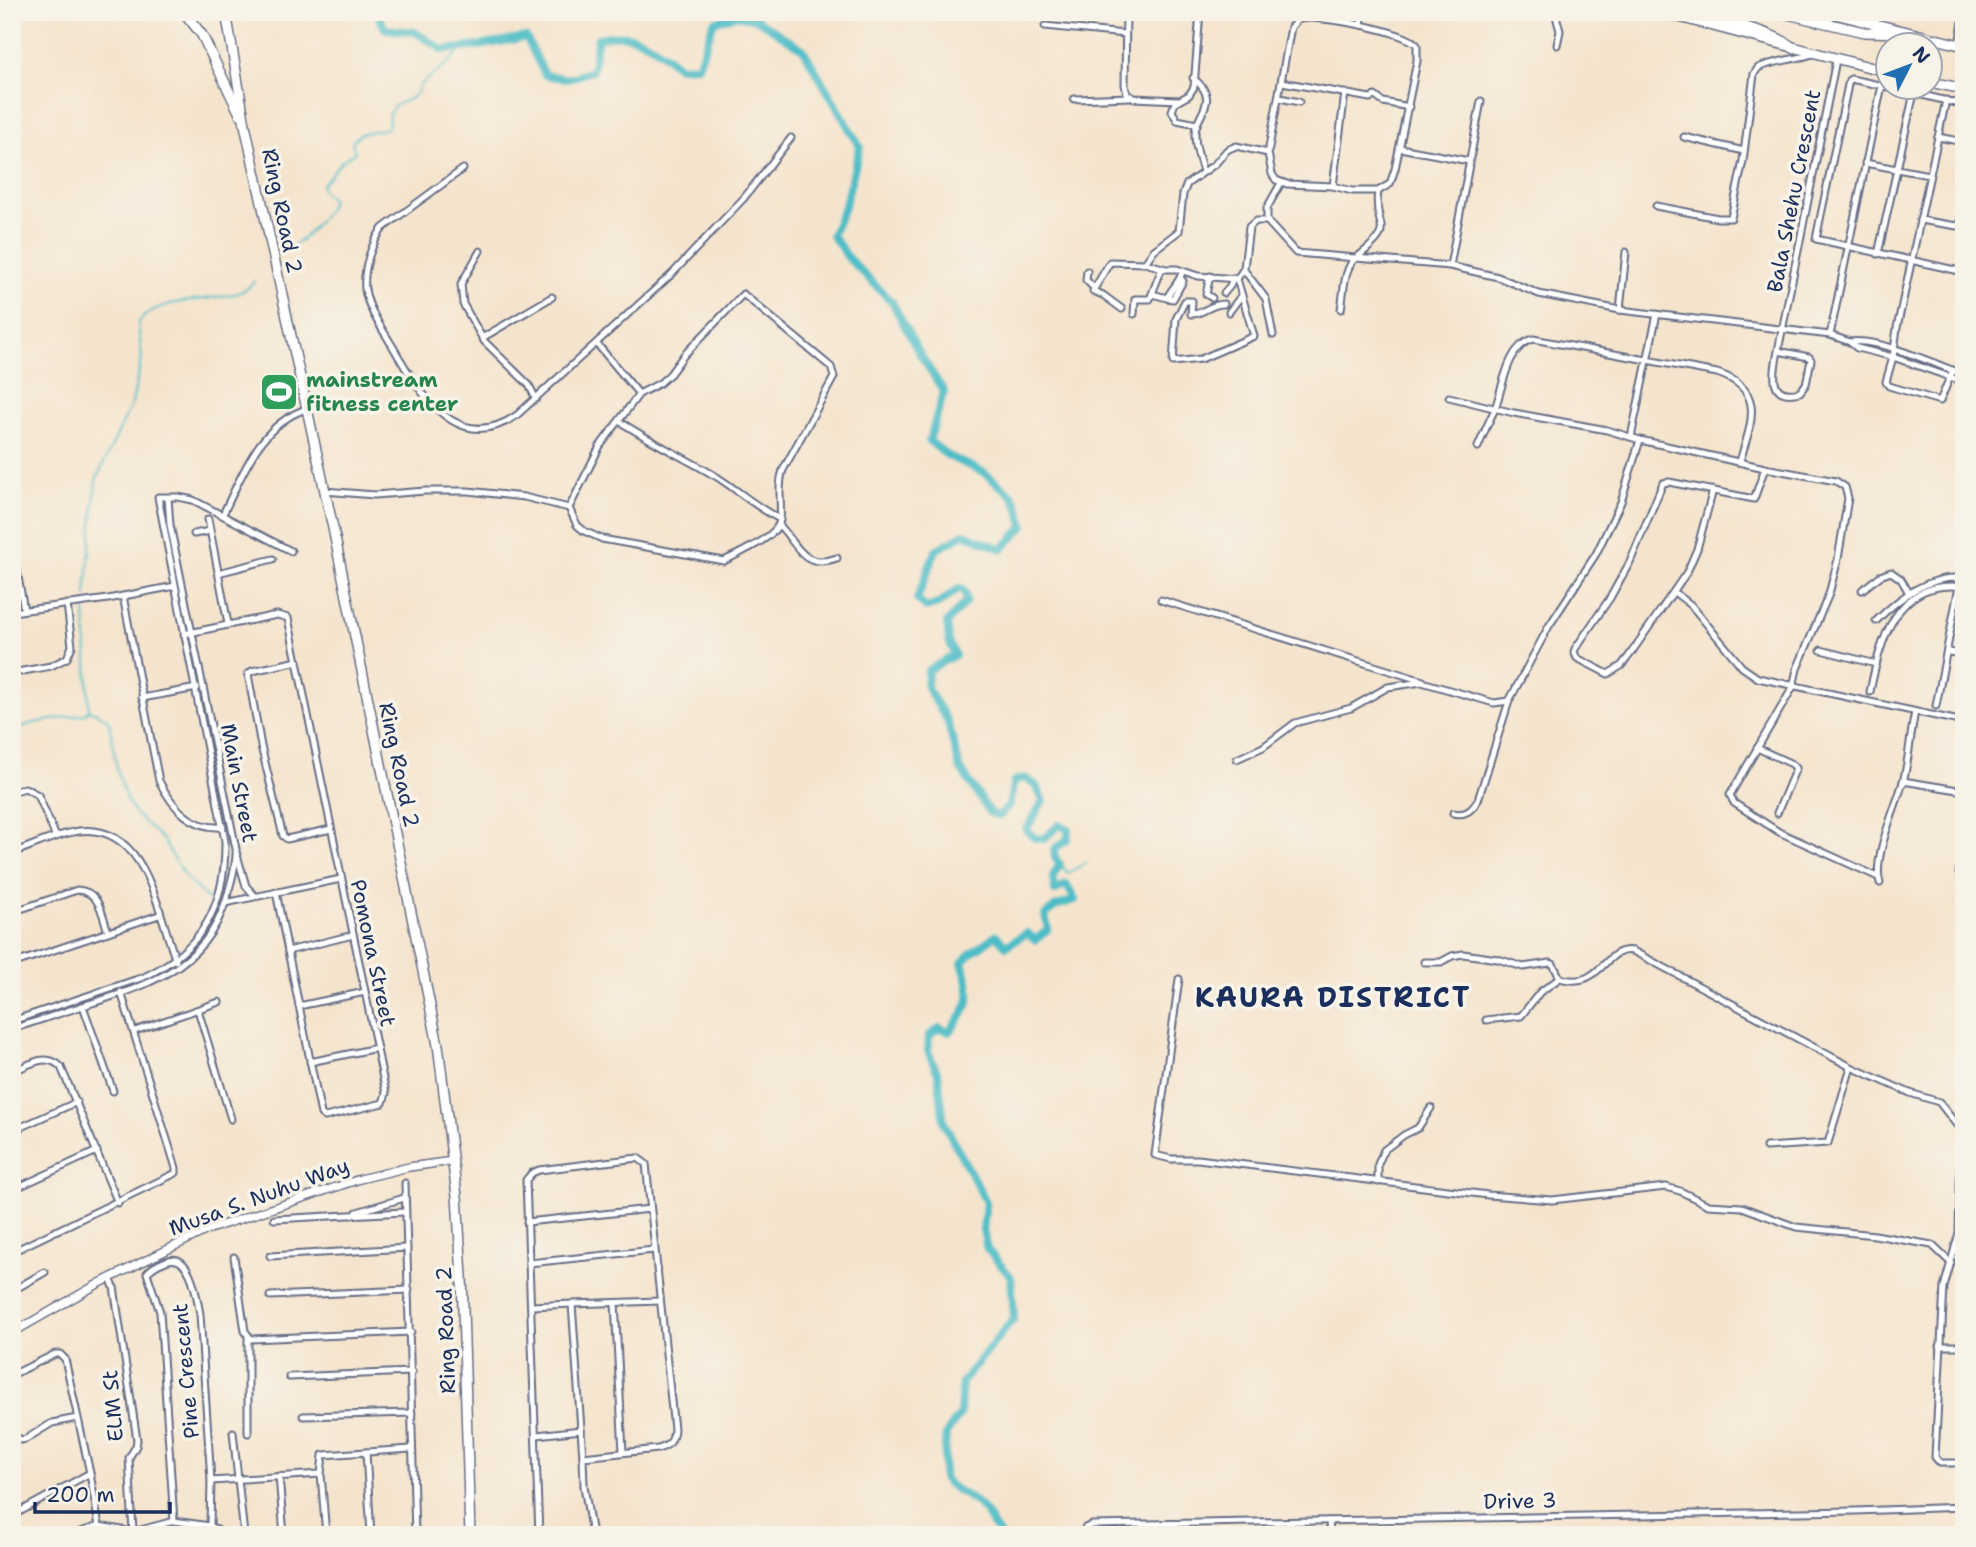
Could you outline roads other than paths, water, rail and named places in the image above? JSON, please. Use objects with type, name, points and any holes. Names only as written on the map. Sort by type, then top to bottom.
[{"type":"main road","points":[[184,12],[202,35],[245,125]]},
{"type":"main road","name":"Ring Road 2","points":[[226,12],[245,125],[432,1009],[444,1082],[462,1276],[470,1535]]},
{"type":"main road","points":[[1660,12],[1874,69]]},
{"type":"main road","points":[[1691,12],[1756,30],[1793,48]]},
{"type":"main road","points":[[1726,12],[1731,25]]},
{"type":"main road","points":[[1779,12],[1874,32]]},
{"type":"main road","points":[[1826,12],[1901,32]]},
{"type":"main road","points":[[216,65],[225,67],[234,64]]},
{"type":"main road","points":[[1944,85],[1964,89]]},
{"type":"street","points":[[1126,12],[1125,85],[1130,97]]},
{"type":"street","points":[[1197,124],[1177,120],[1173,116],[1174,106],[1192,92],[1200,12]]},
{"type":"street","points":[[1361,25],[1363,12]]},
{"type":"street","points":[[1555,12],[1560,31],[1557,45]]},
{"type":"street","points":[[1961,45],[1964,16]]},
{"type":"street","points":[[1316,17],[1361,25],[1410,38],[1416,43],[1418,61],[1390,184],[1378,191],[1344,191],[1333,186],[1281,183],[1272,174],[1268,153],[1291,27],[1295,21],[1316,17]]},
{"type":"street","points":[[1045,26],[1125,34]]},
{"type":"street","points":[[1656,206],[1731,218],[1744,151],[1754,74],[1758,68],[1772,62],[1783,62],[1813,54]]},
{"type":"street","name":"Bala Shehu Crescent","points":[[1778,351],[1836,60]]},
{"type":"street","points":[[1193,78],[1201,85],[1207,101],[1206,111],[1197,124],[1194,135],[1203,172]]},
{"type":"street","points":[[1874,83],[1849,80],[1815,236],[1819,240],[1964,272]]},
{"type":"street","points":[[1282,82],[1370,98],[1375,96],[1383,102],[1409,107]]},
{"type":"street","points":[[1333,186],[1345,93]]},
{"type":"street","points":[[1074,99],[1130,97],[1179,100]]},
{"type":"street","points":[[1280,98],[1299,102]]},
{"type":"street","points":[[1952,370],[1940,401],[1889,386],[1886,380],[1894,353],[1946,100],[1964,105]]},
{"type":"street","points":[[1450,266],[1481,101]]},
{"type":"street","points":[[1829,335],[1865,163],[1883,102]]},
{"type":"street","points":[[1878,254],[1912,102]]},
{"type":"street","points":[[1684,137],[1744,151]]},
{"type":"street","points":[[1938,137],[1964,142]]},
{"type":"street","points":[[463,169],[394,218],[377,237],[365,279],[371,310],[421,393],[446,417],[459,425],[471,429],[495,428],[536,399],[672,274],[737,206],[791,138]]},
{"type":"street","points":[[1145,263],[1154,250],[1179,231],[1183,194],[1187,184],[1231,147],[1268,153]]},
{"type":"street","points":[[1400,148],[1469,161]]},
{"type":"street","points":[[1865,163],[1929,175]]},
{"type":"street","points":[[1281,183],[1267,208],[1267,221],[1296,253],[1450,266],[1498,277],[1539,295],[1620,310],[1829,335],[1850,342],[1864,342],[1964,375]]},
{"type":"street","points":[[1341,309],[1350,262],[1371,245],[1382,231],[1377,208],[1378,191]]},
{"type":"street","points":[[1920,220],[1959,226],[1964,219]]},
{"type":"street","points":[[1224,293],[1244,270],[1249,227],[1256,221],[1267,221]]},
{"type":"street","points":[[480,251],[463,277],[460,290],[467,314],[482,338],[529,385],[536,399]]},
{"type":"street","points":[[1620,310],[1626,252]]},
{"type":"street","points":[[1094,290],[1110,262],[1145,263],[1198,276],[1235,279]]},
{"type":"street","points":[[1134,314],[1135,299],[1150,299],[1161,268]]},
{"type":"street","points":[[1244,270],[1266,299],[1273,335]]},
{"type":"street","points":[[1087,271],[1086,280],[1094,290],[1122,309]]},
{"type":"street","points":[[1152,294],[1173,299],[1182,286],[1182,271]]},
{"type":"street","points":[[1210,276],[1206,294],[1212,298]]},
{"type":"street","points":[[1224,304],[1213,304],[1195,315],[1191,314],[1192,301],[1185,301],[1176,319],[1173,362],[1200,359],[1254,337],[1253,327],[1235,279]]},
{"type":"street","points":[[1085,291],[1094,290]]},
{"type":"street","points":[[744,294],[831,367],[834,377],[783,470],[779,484],[779,522],[770,536],[724,561],[602,539],[577,525],[569,508],[600,446],[639,394],[660,383],[670,374],[687,352],[744,294]]},
{"type":"street","points":[[1229,312],[1241,296]]},
{"type":"street","points":[[482,338],[552,297]]},
{"type":"street","points":[[1631,437],[1657,314]]},
{"type":"street","points":[[1478,447],[1495,409],[1503,376],[1518,350],[1530,339],[1717,373],[1731,379],[1742,388],[1751,403],[1753,415],[1740,461]]},
{"type":"street","points":[[597,344],[639,394]]},
{"type":"street","points":[[1778,351],[1809,357],[1811,360],[1806,384],[1800,392],[1787,393],[1776,387],[1773,379],[1778,351]]},
{"type":"street","points":[[1894,353],[1964,382]]},
{"type":"street","points":[[1449,397],[1495,409],[1607,430],[1765,468],[1836,481],[1848,492],[1838,559],[1829,594],[1797,669],[1793,687],[1731,792],[1731,800],[1779,832],[1879,880],[1886,831],[1903,781],[1915,712]]},
{"type":"street","points":[[223,514],[259,444],[279,423],[306,410]]},
{"type":"street","points":[[619,421],[653,443],[719,478],[779,522],[803,555],[824,561],[836,558]]},
{"type":"street","points":[[1453,813],[1471,810],[1478,800],[1509,701],[1549,626],[1596,554],[1621,502],[1640,440]]},
{"type":"street","points":[[1713,489],[1693,559],[1674,592],[1629,656],[1614,671],[1604,673],[1575,656],[1575,649],[1610,598],[1630,562],[1663,483],[1713,489],[1754,499],[1765,468]]},
{"type":"street","points":[[324,491],[375,495],[468,491],[514,495],[569,508]]},
{"type":"street","name":"Main Street","points":[[12,1021],[119,986],[175,959],[200,933],[222,903],[229,893],[236,854],[184,584],[178,559],[167,526],[158,498],[168,498],[167,526],[169,560],[223,827],[226,859],[222,903],[208,936],[178,967],[156,980],[121,994],[12,1030]]},
{"type":"street","points":[[168,498],[194,500],[291,551]]},
{"type":"street","points":[[208,519],[228,624]]},
{"type":"street","points":[[194,534],[211,531]]},
{"type":"street","points":[[169,560],[178,559]]},
{"type":"street","points":[[218,573],[273,559]]},
{"type":"street","points":[[16,571],[24,610]]},
{"type":"street","points":[[1862,590],[1880,576],[1891,572],[1901,579],[1913,599]]},
{"type":"street","points":[[1876,621],[1909,592],[1948,578],[1964,578]]},
{"type":"street","points":[[12,612],[184,584]]},
{"type":"street","points":[[1870,692],[1875,664],[1889,623],[1897,612],[1913,599],[1940,587],[1961,587],[1936,706]]},
{"type":"street","points":[[1674,592],[1691,605],[1742,667],[1766,681],[1964,722]]},
{"type":"street","points":[[123,596],[162,787],[191,821],[202,826],[223,827]]},
{"type":"street","points":[[1161,600],[1494,703],[1509,701]]},
{"type":"street","points":[[12,673],[51,666],[67,658],[72,646],[67,604]]},
{"type":"street","name":"Pomona Street","points":[[184,634],[277,615],[288,618],[377,1048],[386,1093],[385,1101],[324,1117],[320,1110],[276,892]]},
{"type":"street","points":[[1821,650],[1875,664]]},
{"type":"street","points":[[1947,652],[1964,654]]},
{"type":"street","points":[[298,661],[251,671],[248,674],[261,746],[283,836],[286,839],[331,829]]},
{"type":"street","points":[[1237,760],[1263,747],[1295,723],[1351,708],[1388,687],[1429,683]]},
{"type":"street","points":[[142,698],[204,686]]},
{"type":"street","points":[[1757,748],[1793,764],[1796,768],[1777,813]]},
{"type":"street","points":[[1903,781],[1964,791]]},
{"type":"street","points":[[12,792],[25,788],[38,795],[56,838]]},
{"type":"street","points":[[12,853],[71,832],[90,831],[108,835],[124,845],[136,855],[146,873],[178,967]]},
{"type":"street","points":[[1959,873],[1964,849]]},
{"type":"street","points":[[236,854],[246,886],[255,896]]},
{"type":"street","points":[[222,903],[341,879]]},
{"type":"street","points":[[12,912],[77,890],[84,891],[97,899],[108,932]]},
{"type":"street","points":[[221,892],[240,898]]},
{"type":"street","points":[[12,964],[159,915]]},
{"type":"street","points":[[288,951],[353,935]]},
{"type":"street","points":[[1424,962],[1441,962],[1463,954],[1498,959],[1523,967],[1550,963],[1560,978],[1571,982],[1585,980],[1616,954],[1633,951],[1852,1067],[1910,1093],[1939,1102],[1953,1119],[1961,1137],[1961,1229],[1944,1287],[1936,1457],[1940,1463],[1964,1463]]},
{"type":"street","points":[[1486,1020],[1521,1016],[1540,992],[1560,978]]},
{"type":"street","points":[[1179,979],[1155,1155],[1552,1200],[1666,1187],[1708,1205],[1742,1208],[1796,1227],[1875,1235],[1932,1245],[1951,1262]]},
{"type":"street","points":[[12,1252],[173,1176],[176,1168],[119,986]]},
{"type":"street","points":[[299,1006],[365,992]]},
{"type":"street","points":[[135,1031],[219,1002]]},
{"type":"street","points":[[83,1006],[113,1091]]},
{"type":"street","points":[[198,1010],[231,1119]]},
{"type":"street","points":[[310,1062],[377,1048]]},
{"type":"street","points":[[12,1072],[45,1058],[55,1061],[61,1067],[118,1203]]},
{"type":"street","points":[[1766,1147],[1828,1143],[1852,1067]]},
{"type":"street","points":[[12,1131],[77,1102]]},
{"type":"street","points":[[1378,1182],[1378,1164],[1384,1150],[1418,1128],[1431,1108]]},
{"type":"street","points":[[12,1190],[97,1151]]},
{"type":"street","points":[[539,1535],[526,1185],[532,1173],[540,1170],[638,1158],[646,1164],[673,1440],[658,1449],[583,1457]]},
{"type":"street","name":"Musa S. Nuhu Way","points":[[12,1333],[110,1278],[207,1230],[385,1172],[453,1161]]},
{"type":"street","points":[[405,1183],[415,1535]]},
{"type":"street","points":[[347,1215],[404,1198]]},
{"type":"street","points":[[527,1222],[650,1209]]},
{"type":"street","points":[[274,1219],[404,1212]]},
{"type":"street","points":[[271,1256],[407,1248]]},
{"type":"street","points":[[529,1263],[654,1250]]},
{"type":"street","points":[[234,1257],[248,1336],[248,1433]]},
{"type":"street","name":"Pine Crescent","points":[[174,1521],[160,1312],[147,1273],[152,1267],[172,1258],[179,1259],[194,1288],[200,1314],[211,1481],[210,1526]]},
{"type":"street","points":[[12,1291],[45,1272]]},
{"type":"street","name":"ELM St","points":[[110,1278],[114,1287],[137,1440],[129,1458],[133,1532]]},
{"type":"street","points":[[270,1296],[409,1290]]},
{"type":"street","points":[[531,1306],[660,1301]]},
{"type":"street","points":[[615,1303],[623,1452]]},
{"type":"street","points":[[572,1304],[584,1486],[592,1535]]},
{"type":"street","points":[[248,1336],[254,1339],[411,1332]]},
{"type":"street","points":[[1940,1346],[1964,1346]]},
{"type":"street","points":[[12,1375],[55,1354],[63,1355],[90,1473],[99,1526]]},
{"type":"street","points":[[289,1377],[412,1372]]},
{"type":"street","points":[[303,1416],[412,1413]]},
{"type":"street","points":[[12,1432],[20,1440],[26,1439],[52,1423],[77,1418]]},
{"type":"street","points":[[537,1435],[580,1430]]},
{"type":"street","points":[[233,1432],[244,1535]]},
{"type":"street","points":[[326,1535],[322,1456],[411,1449]]},
{"type":"street","points":[[366,1452],[371,1535]]},
{"type":"street","points":[[12,1516],[90,1473]]},
{"type":"street","points":[[211,1481],[321,1474]]},
{"type":"street","points":[[279,1476],[284,1535]]},
{"type":"street","name":"Drive 3","points":[[1084,1535],[1086,1528],[1092,1525],[1964,1507]]},
{"type":"street","points":[[71,1535],[99,1526],[133,1532],[174,1521],[210,1526],[226,1535]]},
{"type":"street","points":[[1329,1521],[1330,1535]]},
{"type":"street","points":[[191,1523],[209,1535]]},
{"type":"waterway","points":[[377,12],[385,29],[415,32],[443,50],[526,37],[545,75],[567,79],[592,71],[598,38],[611,36],[633,37],[651,45],[679,67],[698,66],[714,22],[736,15],[756,19],[803,49],[860,147],[845,205],[832,235],[849,259],[892,302],[944,392],[929,441],[948,456],[983,472],[1012,495],[1018,506],[1024,526],[1002,549],[964,534],[936,550],[917,599],[926,608],[938,604],[960,588],[965,592],[966,602],[947,622],[949,641],[955,655],[928,670],[927,688],[947,720],[960,768],[990,813],[1000,816],[1009,805],[1014,781],[1025,778],[1036,785],[1043,801],[1026,830],[1035,838],[1044,839],[1059,825],[1069,829],[1067,840],[1054,849],[1055,858],[1060,864],[1053,876],[1055,891],[1066,884],[1075,900],[1056,906],[1045,915],[1048,929],[1036,940],[1027,933],[1006,946],[996,935],[970,954],[962,963],[969,985],[966,1007],[949,1032],[939,1028],[929,1036],[928,1051],[938,1074],[944,1123],[986,1202],[983,1230],[987,1249],[1011,1277],[1014,1318],[962,1382],[960,1414],[946,1434],[943,1478],[980,1506],[1000,1535]]},
{"type":"waterway","points":[[295,245],[305,237],[330,205],[332,200],[324,193],[321,185],[340,163],[355,153],[352,142],[360,134],[388,128],[389,114],[394,106],[417,93],[420,85],[462,48]]},
{"type":"waterway","points":[[86,595],[96,480],[132,403],[142,357],[138,323],[150,312],[165,306],[233,294],[246,289],[254,281]]},
{"type":"waterway","points":[[85,609],[89,709]]},
{"type":"waterway","points":[[12,730],[34,723],[85,714],[89,710],[109,721],[117,769],[126,799],[136,815],[162,839],[186,878],[210,901]]},
{"type":"waterway","points":[[1060,864],[1068,873],[1087,862]]},
{"type":"place","name":"mainstream fitness center","points":[[279,392]]},
{"type":"district","name":"KAURA DISTRICT","points":[[1333,997]]}]
